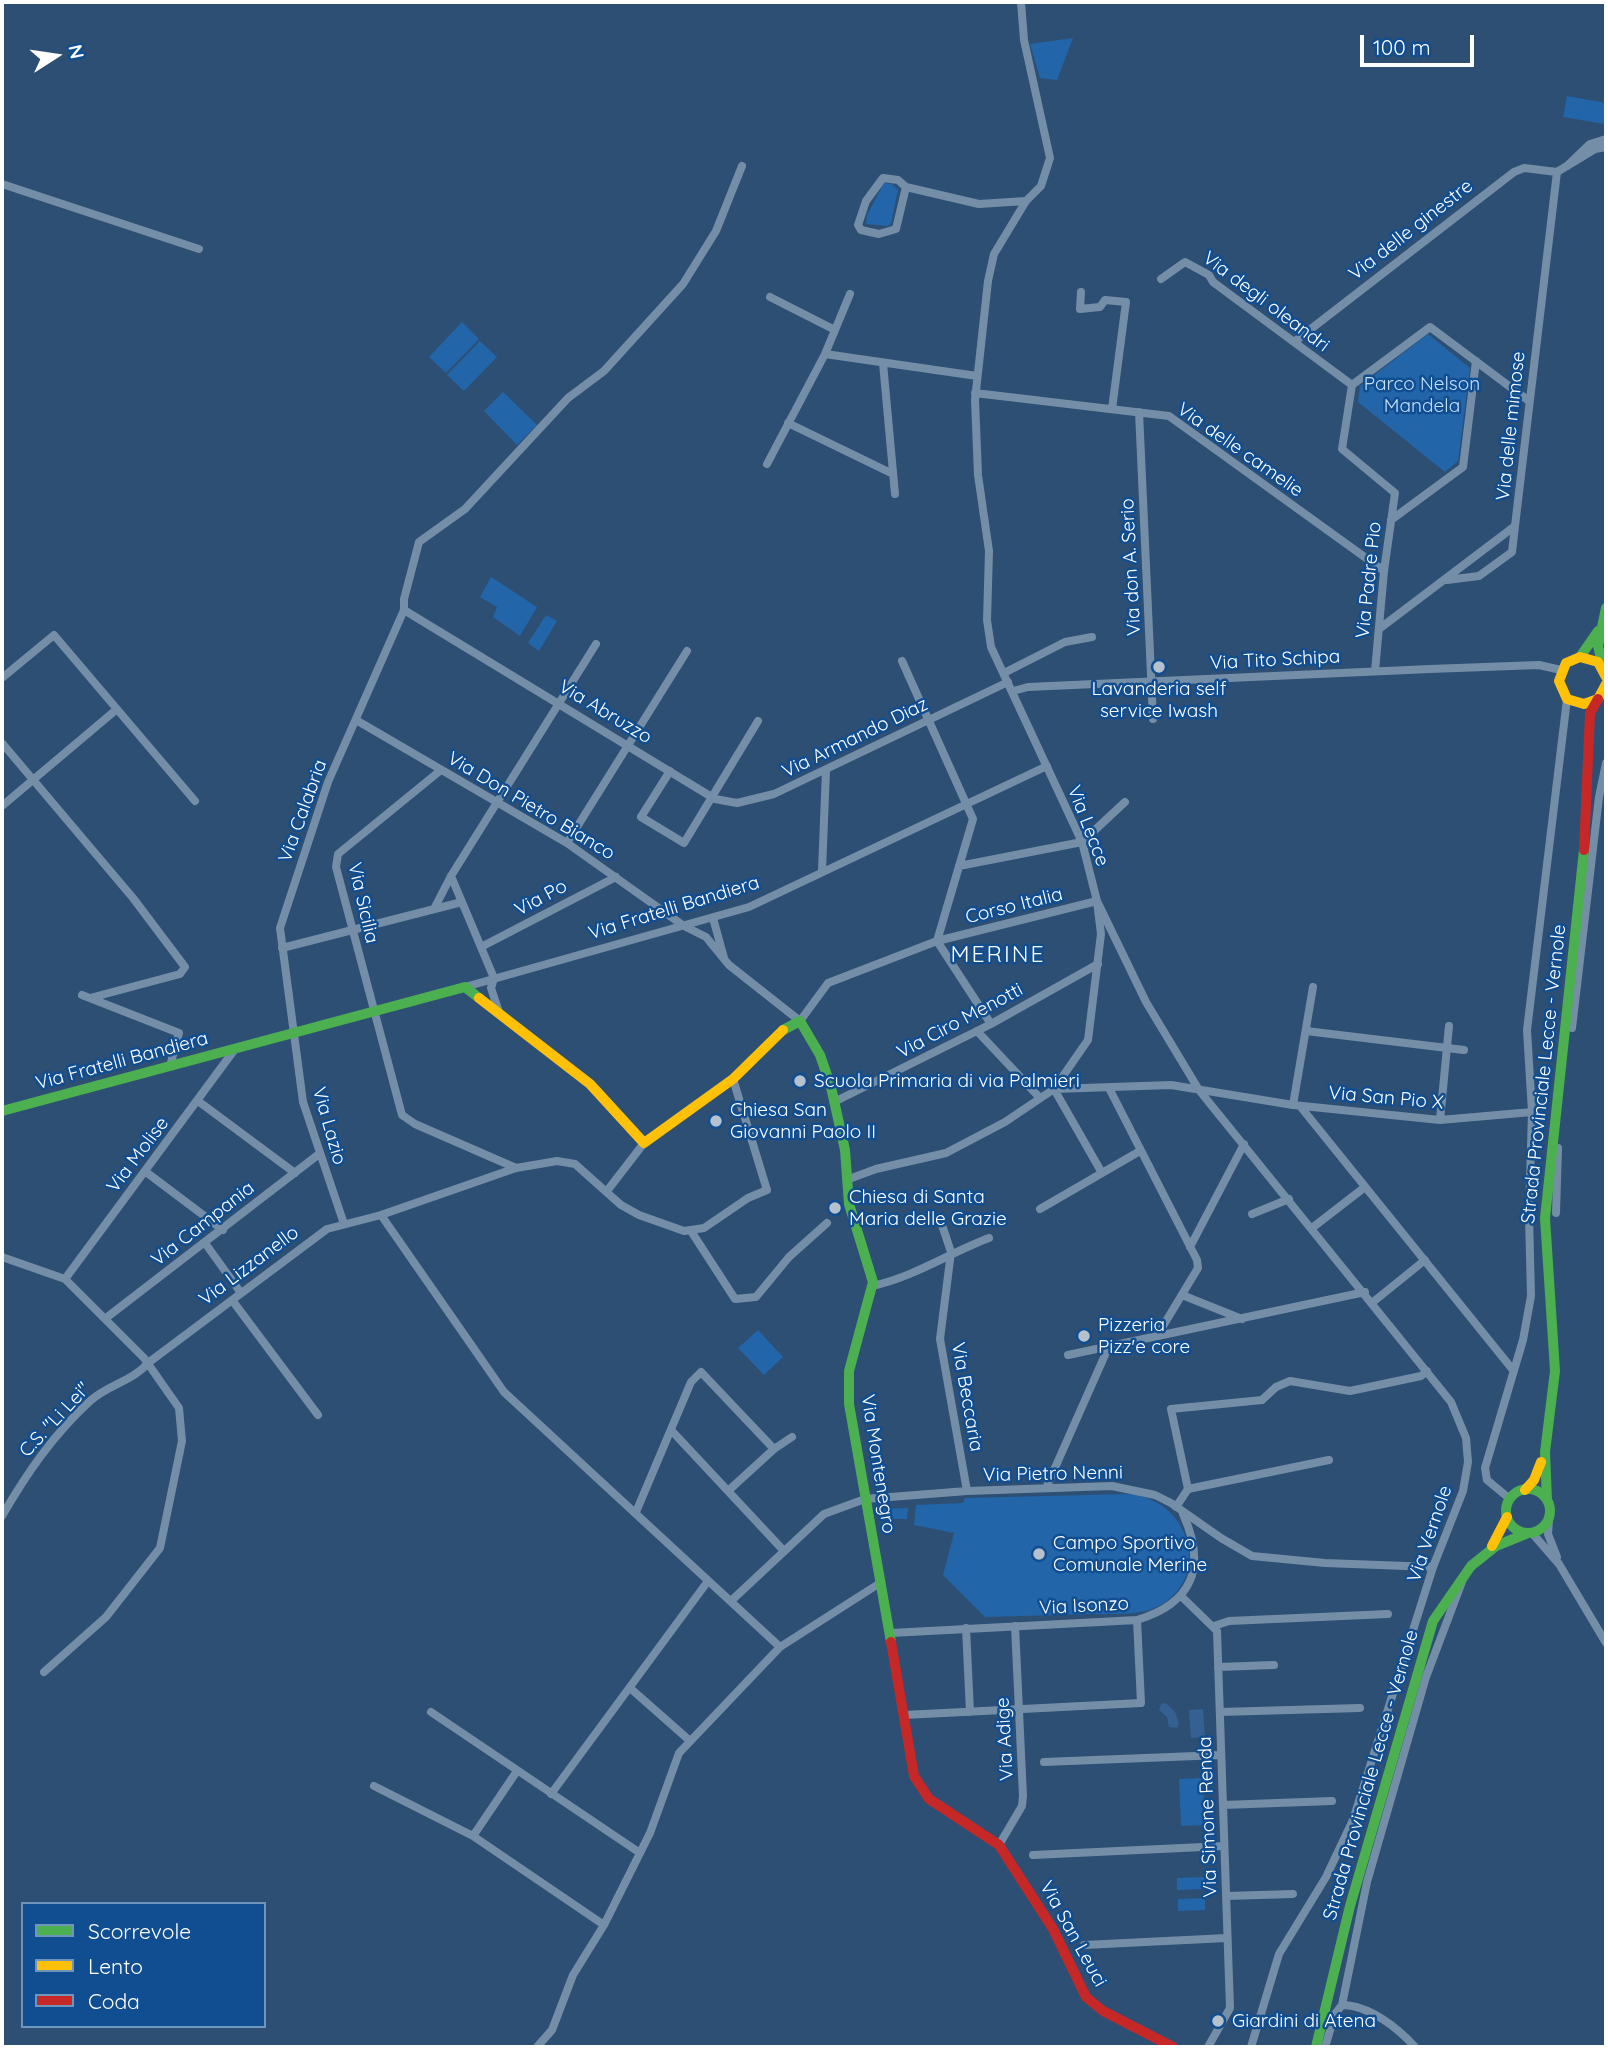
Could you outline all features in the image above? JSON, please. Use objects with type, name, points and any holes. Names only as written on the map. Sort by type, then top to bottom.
[{"type":"street","name":"Via Lecce","points":[[849,1179],[876,1168],[946,1153],[1005,1122],[1054,1089],[1088,1040],[1101,934],[1097,901],[1082,842],[991,648],[987,620],[989,551],[978,475],[975,393],[977,376],[994,254],[1026,201],[1041,186],[1050,158],[1024,40],[1021,2]]},
{"type":"street","points":[[1558,172],[1590,144],[1606,139]]},
{"type":"street","points":[[1567,166],[1575,164],[1595,149],[1606,147]]},
{"type":"street","name":"Via Calabria","points":[[292,1033],[282,948],[282,919],[328,782],[404,610],[404,599],[419,542],[465,509],[569,398],[604,371],[683,284],[716,231],[742,166]]},
{"type":"street","name":"Via delle ginestre","points":[[1294,342],[1519,169],[1558,172]]},
{"type":"street","name":"Via delle mimose","points":[[1379,629],[1515,526],[1558,172]]},
{"type":"street","points":[[906,187],[896,229],[879,234],[861,230],[858,225],[874,185],[883,177],[898,180],[906,187],[979,204],[1026,201]]},
{"type":"street","points":[[2,184],[199,249]]},
{"type":"street","name":"Via degli oleandri","points":[[1161,279],[1185,262],[1209,275],[1213,282],[1352,385]]},
{"type":"street","points":[[1081,292],[1080,309],[1100,307],[1105,300],[1126,302],[1112,409]]},
{"type":"street","points":[[767,464],[825,354],[850,294]]},
{"type":"street","points":[[770,297],[835,330]]},
{"type":"street","points":[[1352,385],[1430,327],[1529,401]]},
{"type":"street","points":[[825,354],[977,376]]},
{"type":"street","points":[[1391,520],[1463,467],[1476,361]]},
{"type":"street","points":[[883,363],[895,494]]},
{"type":"street","name":"Via Padre Pio","points":[[1352,385],[1342,449],[1395,493],[1384,571],[1375,671]]},
{"type":"street","name":"Via delle camelie","points":[[975,393],[1139,412],[1176,419],[1384,571]]},
{"type":"street","name":"Via don A. Serio","points":[[1139,412],[1153,719]]},
{"type":"street","points":[[788,423],[893,474]]},
{"type":"street","points":[[1445,580],[1479,576],[1512,552],[1515,526]]},
{"type":"street","points":[[1605,673],[1598,646],[1606,608]]},
{"type":"street","name":"Via Abruzzo","points":[[404,610],[629,744],[712,797]]},
{"type":"street","points":[[1580,657],[1601,625]]},
{"type":"street","points":[[2,678],[54,635],[195,801]]},
{"type":"street","points":[[1004,673],[1065,642],[1092,637]]},
{"type":"street","points":[[435,907],[451,876],[596,645]]},
{"type":"street","points":[[567,843],[687,651]]},
{"type":"street","points":[[1560,676],[1566,663],[1580,657],[1593,659],[1605,673]]},
{"type":"street","points":[[902,661],[973,819],[939,941],[991,1024]]},
{"type":"street","name":"Via Tito Schipa","points":[[1013,691],[1028,687],[1539,666],[1560,676]]},
{"type":"street","name":"Strada Provinciale Lecce - Vernole","points":[[1560,676],[1589,741]]},
{"type":"street","name":"Via Armando Diaz","points":[[712,797],[737,803],[762,799],[1008,682]]},
{"type":"street","name":"Strada Provinciale Lecce - Vernole","points":[[1572,701],[1603,693]]},
{"type":"street","name":"Strada Provinciale Lecce - Vernole","points":[[1316,2047],[1350,1906],[1429,1634],[1456,1581],[1466,1571],[1488,1552],[1511,1538],[1530,1533],[1549,1520],[1545,1452],[1555,1371],[1545,1218],[1583,885],[1590,713],[1603,693]]},
{"type":"street","points":[[1510,1499],[1487,1480],[1485,1468],[1491,1440],[1523,1340],[1531,1296],[1529,1215],[1532,1112],[1527,1030],[1572,701]]},
{"type":"street","points":[[2,806],[117,709]]},
{"type":"street","name":"Via Don Pietro Bianco","points":[[356,720],[567,843],[684,926],[706,937],[724,958],[800,1021]]},
{"type":"street","points":[[670,771],[642,817],[684,843],[758,721]]},
{"type":"street","points":[[2,743],[133,898],[185,967],[180,974],[86,996],[179,1033],[170,1066]]},
{"type":"street","points":[[1556,1213],[1562,1103],[1599,797],[1606,763]]},
{"type":"street","name":"Via Fratelli Bandiera","points":[[2,1111],[374,1013],[749,907],[1048,766]]},
{"type":"street","name":"Via Sicilia","points":[[440,770],[336,858],[402,1115],[415,1124],[516,1168]]},
{"type":"street","points":[[822,872],[826,770]]},
{"type":"street","points":[[959,866],[1082,842],[1125,802]]},
{"type":"street","points":[[451,876],[494,978],[491,988],[499,1012]]},
{"type":"street","name":"Via Po","points":[[481,947],[616,877]]},
{"type":"street","name":"Corso Italia","points":[[800,1021],[828,983],[939,941],[1097,901]]},
{"type":"street","name":"Via Vernole","points":[[1097,901],[1146,1002],[1198,1088],[1427,1371],[1458,1413],[1468,1451],[1463,1491],[1433,1567],[1353,1820],[1326,1877],[1279,1954],[1251,2047]]},
{"type":"street","points":[[282,948],[462,902]]},
{"type":"street","points":[[713,918],[724,958]]},
{"type":"street","name":"Via Ciro Menotti","points":[[834,1102],[991,1024],[1098,964]]},
{"type":"street","points":[[465,987],[590,1084],[644,1143]]},
{"type":"street","points":[[1313,987],[1297,1106],[1366,1187],[1513,1370]]},
{"type":"street","points":[[607,1191],[644,1143],[733,1079],[778,1032],[800,1021]]},
{"type":"street","name":"Via Montenegro","points":[[800,1021],[820,1055],[834,1102],[849,1179],[849,1204],[870,1266],[872,1286],[849,1371],[848,1389],[865,1499],[891,1633]]},
{"type":"street","points":[[1440,1120],[1449,1026]]},
{"type":"street","points":[[977,1031],[1040,1098]]},
{"type":"street","points":[[1306,1031],[1464,1050]]},
{"type":"street","name":"Via Lazio","points":[[292,1033],[303,1102],[318,1154],[344,1224]]},
{"type":"street","name":"Via Molise","points":[[65,1279],[235,1049]]},
{"type":"street","points":[[733,1079],[767,1190],[748,1198],[717,1221],[691,1231],[735,1299],[756,1297],[789,1257],[827,1223]]},
{"type":"street","points":[[1102,1173],[1054,1089],[1171,1085],[1198,1088]]},
{"type":"street","points":[[1110,1088],[1198,1268],[1157,1336]]},
{"type":"street","name":"Via San Pio X","points":[[1198,1088],[1297,1106],[1440,1120],[1532,1112]]},
{"type":"street","points":[[198,1101],[295,1173]]},
{"type":"street","points":[[1190,1247],[1244,1144]]},
{"type":"street","points":[[1040,1209],[1140,1151]]},
{"type":"street","name":"Via Campania","points":[[106,1318],[318,1154]]},
{"type":"street","name":"Via Lizzanello","points":[[148,1363],[327,1229],[381,1215],[516,1168],[557,1161],[575,1164],[639,1215],[691,1231]]},
{"type":"street","points":[[146,1172],[223,1230]]},
{"type":"street","points":[[1312,1228],[1366,1187]]},
{"type":"street","points":[[1252,1214],[1289,1199]]},
{"type":"street","points":[[381,1215],[504,1392],[780,1647]]},
{"type":"street","name":"Via Beccaria","points":[[942,1225],[951,1252],[940,1339],[967,1491]]},
{"type":"street","points":[[872,1286],[903,1279],[951,1252],[989,1238]]},
{"type":"street","points":[[205,1243],[241,1293]]},
{"type":"street","points":[[2,1257],[65,1279],[148,1363],[179,1408],[182,1441],[160,1548],[106,1617],[44,1672]]},
{"type":"street","points":[[1373,1302],[1425,1260]]},
{"type":"street","points":[[1068,1355],[1365,1292]]},
{"type":"street","points":[[1182,1295],[1242,1318]]},
{"type":"street","points":[[232,1300],[318,1415]]},
{"type":"street","points":[[1046,1488],[1109,1346]]},
{"type":"street","name":"C.S. \"Li Lei\"","points":[[2,1516],[36,1459],[90,1402],[141,1371],[148,1363]]},
{"type":"street","points":[[636,1512],[691,1382],[701,1371],[774,1449]]},
{"type":"street","points":[[1388,1614],[1229,1621],[1214,1626],[1181,1596],[1196,1561],[1194,1540],[1179,1509],[1188,1489],[1171,1409],[1262,1400],[1276,1387],[1290,1381],[1361,1390],[1421,1376],[1427,1371]]},
{"type":"street","points":[[671,1430],[784,1551]]},
{"type":"street","points":[[728,1491],[774,1449],[792,1437]]},
{"type":"street","name":"Strada Provinciale Lecce - Vernole","points":[[1488,1552],[1501,1533],[1510,1499],[1535,1480],[1545,1452]]},
{"type":"street","points":[[1188,1489],[1329,1460]]},
{"type":"street","name":"Via Pietro Nenni","points":[[731,1601],[824,1514],[865,1499],[967,1491],[1133,1489],[1155,1495],[1252,1556],[1325,1563],[1433,1567]]},
{"type":"street","points":[[1525,1490],[1537,1492],[1547,1500]]},
{"type":"street","points":[[1507,1517],[1515,1529],[1530,1533],[1559,1564]]},
{"type":"street","points":[[1549,1520],[1548,1534],[1559,1564],[1606,1643]]},
{"type":"street","points":[[1324,2047],[1335,2014],[1342,2005],[1367,1882],[1426,1677],[1466,1571]]},
{"type":"street","points":[[551,1794],[708,1581]]},
{"type":"street","points":[[537,2047],[552,2030],[573,1975],[604,1925],[650,1833],[672,1768],[689,1740],[780,1647],[880,1583]]},
{"type":"street","name":"Via Isonzo","points":[[891,1633],[1137,1620],[1159,1613],[1181,1596]]},
{"type":"street","points":[[904,1715],[1141,1703],[1137,1620]]},
{"type":"street","name":"Via Adige","points":[[999,1845],[1022,1806],[1023,1796],[1016,1626]]},
{"type":"street","name":"Via Simone Renda","points":[[1208,2047],[1230,2008],[1219,1667],[1217,1631],[1214,1626]]},
{"type":"street","points":[[966,1629],[970,1712]]},
{"type":"street","name":"Via San Leuci","points":[[891,1633],[910,1757],[920,1788],[944,1810],[999,1845],[1053,1929],[1076,1983],[1086,1997],[1103,2011],[1173,2047]]},
{"type":"street","points":[[1219,1667],[1274,1665]]},
{"type":"street","points":[[631,1688],[689,1740]]},
{"type":"street","points":[[1220,1712],[1360,1708]]},
{"type":"street","points":[[431,1712],[640,1853]]},
{"type":"street","points":[[1044,1762],[1221,1755]]},
{"type":"street","points":[[473,1836],[517,1771]]},
{"type":"street","points":[[374,1786],[473,1836],[604,1925]]},
{"type":"street","points":[[1223,1805],[1332,1801]]},
{"type":"street","points":[[1033,1854],[1224,1846]]},
{"type":"street","points":[[1226,1896],[1293,1894]]},
{"type":"street","points":[[1084,1945],[1227,1938]]},
{"type":"street","name":"Strada Provinciale Lecce - Vernole","points":[[1324,2047],[1333,1985]]},
{"type":"street","points":[[1346,1986],[1354,2005]]},
{"type":"street","points":[[1342,2005],[1354,2005],[1399,2031],[1415,2047]]},
{"type":"green space","points":[[1073,38],[1057,80],[1040,78],[1030,44]]},
{"type":"green space","points":[[1567,96],[1606,103],[1604,124],[1563,117]]},
{"type":"green space","points":[[884,183],[892,184],[898,190],[891,223],[888,226],[866,224],[867,215]]},
{"type":"green space","points":[[462,322],[479,339],[446,373],[429,357]]},
{"type":"green space","name":"Parco Nelson Mandela","points":[[1428,334],[1470,368],[1458,461],[1445,472],[1358,402],[1360,386]]},
{"type":"green space","points":[[480,341],[497,357],[464,391],[447,375]]},
{"type":"green space","points":[[503,392],[537,425],[517,445],[484,411]]},
{"type":"green space","points":[[491,577],[537,607],[520,636],[493,617],[497,607],[480,597]]},
{"type":"green space","points":[[546,615],[557,621],[539,651],[528,643]]},
{"type":"green space","points":[[758,1330],[783,1357],[764,1375],[738,1348]]},
{"type":"green space","name":"Campo Sportivo Comunale Merine","points":[[1128,1494],[1151,1500],[1169,1512],[1182,1528],[1188,1547],[1188,1567],[1182,1585],[1168,1600],[1140,1612],[985,1617],[943,1575],[954,1533],[914,1525],[916,1505],[963,1503],[965,1498]]},
{"type":"green space","points":[[908,1508],[907,1519],[882,1519],[882,1509]]},
{"type":"green space","points":[[1203,1778],[1205,1825],[1181,1826],[1179,1779]]},
{"type":"green space","points":[[1204,1877],[1204,1889],[1177,1890],[1177,1878]]},
{"type":"green space","points":[[1205,1898],[1205,1910],[1178,1911],[1178,1899]]},
{"type":"shaded area","points":[[1166,1703],[1175,1712],[1179,1723],[1177,1728],[1169,1727],[1167,1717],[1159,1710],[1161,1704]]},
{"type":"shaded area","points":[[1203,1709],[1205,1737],[1191,1738],[1189,1710]]},
{"type":"traffic: fast","points":[[1603,667],[1598,646],[1606,608]]},
{"type":"traffic: fast","points":[[1580,657],[1598,631]]},
{"type":"traffic: fast","points":[[1547,1500],[1545,1452],[1555,1371],[1545,1218],[1584,850]]},
{"type":"traffic: fast","points":[[2,1111],[465,987],[479,998]]},
{"type":"traffic: fast","points":[[783,1030],[800,1021],[820,1055],[831,1087],[845,1150],[849,1204],[873,1282],[849,1371],[849,1404],[891,1642]]},
{"type":"traffic: fast","points":[[1528,1489],[1543,1496],[1550,1511],[1543,1526],[1528,1533],[1513,1526],[1506,1511],[1513,1496],[1528,1489]]},
{"type":"traffic: fast","points":[[1316,2047],[1350,1906],[1433,1621],[1471,1566],[1496,1546],[1528,1533]]},
{"type":"traffic: slow","points":[[1606,677],[1598,662],[1580,657],[1566,663],[1559,681],[1567,699],[1584,704],[1598,699],[1606,684]]},
{"type":"traffic: slow","points":[[479,998],[590,1084],[644,1143],[733,1079],[783,1030]]},
{"type":"traffic: slow","points":[[1525,1490],[1534,1480],[1541,1462]]},
{"type":"traffic: slow","points":[[1492,1546],[1507,1517]]},
{"type":"traffic: jam","points":[[1584,850],[1590,713],[1598,699]]},
{"type":"traffic: jam","points":[[891,1642],[914,1776],[929,1799],[999,1845],[1053,1929],[1086,1997],[1103,2011],[1173,2047]]},
{"type":"place","name":"Lavanderia self service Iwash","points":[[1159,667]]},
{"type":"place","name":"Scuola Primaria di via Palmieri","points":[[800,1081]]},
{"type":"place","name":"Chiesa San Giovanni Paolo II","points":[[716,1121]]},
{"type":"place","name":"Chiesa di Santa Maria delle Grazie","points":[[835,1208]]},
{"type":"place","name":"Pizzeria Pizz'e core","points":[[1084,1336]]},
{"type":"place","name":"Campo Sportivo Comunale Merine","points":[[1039,1554]]},
{"type":"place","name":"Giardini di Atena","points":[[1218,2021]]},
{"type":"district","name":"MERINE","points":[[998,955]]}]
